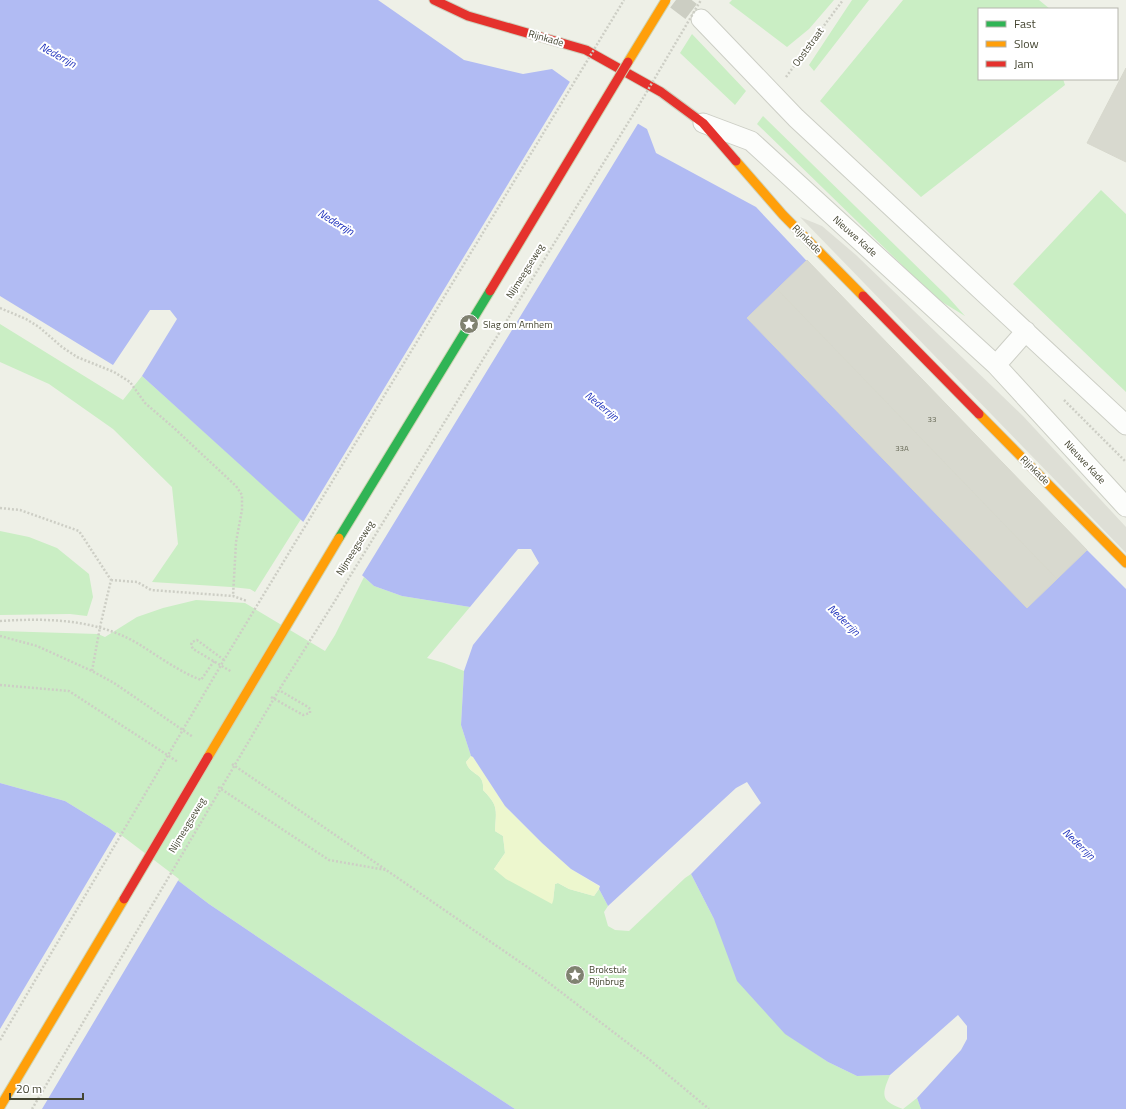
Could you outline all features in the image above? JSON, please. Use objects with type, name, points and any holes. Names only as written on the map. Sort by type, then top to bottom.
[{"type":"main road","name":"Rijnkade","points":[[434,0],[468,16],[586,50],[661,92],[703,123],[783,215],[1126,563]]},
{"type":"main road","name":"Nijmeegseweg","points":[[0,1107],[266,659],[666,0]]},
{"type":"street","points":[[701,19],[773,95],[1126,425]]},
{"type":"street","name":"Nieuwe Kade","points":[[703,123],[751,140],[996,365],[1126,506]]},
{"type":"street","points":[[996,365],[1026,331]]},
{"type":"path","points":[[0,1040],[224,660],[624,0]]},
{"type":"path","name":"Nijmeegseweg","points":[[32,1109],[279,690],[640,105],[701,0]]},
{"type":"path","name":"Ooststraat","points":[[773,95],[843,0]]},
{"type":"path","points":[[0,308],[26,319],[39,327],[62,347],[77,357],[114,372],[130,382],[145,402],[236,486],[242,495],[242,510],[236,542],[233,596]]},
{"type":"path","points":[[0,508],[20,510],[79,531],[111,580],[100,627],[92,672]]},
{"type":"path","points":[[111,580],[137,582],[152,590],[233,596],[247,601]]},
{"type":"path","points":[[0,620],[66,620],[100,627],[136,642],[201,680],[214,661],[193,649],[191,645],[192,642],[197,640],[224,660]]},
{"type":"path","points":[[0,636],[37,646],[114,683],[195,738]]},
{"type":"path","points":[[279,690],[308,707],[310,709],[310,713],[303,715],[283,704]]},
{"type":"path","points":[[226,760],[536,973],[650,1060],[709,1109]]},
{"type":"shaded area","points":[[732,0],[834,0],[809,29],[787,47],[729,3]]},
{"type":"shaded area","points":[[852,0],[869,0],[814,71],[809,65]]},
{"type":"shaded area","points":[[903,0],[1039,0],[1049,8],[978,8],[978,80],[1063,80],[1065,85],[921,197],[820,101]]},
{"type":"shaded area","points":[[692,34],[746,91],[735,105],[680,53]]},
{"type":"shaded area","points":[[763,116],[948,297],[965,316],[929,294],[901,264],[757,124]]},
{"type":"shaded area","points":[[1101,190],[1126,214],[1126,392],[1013,284]]},
{"type":"shaded area","points":[[800,217],[822,226],[856,255],[1023,416],[1126,527],[1126,553]]},
{"type":"shaded area","points":[[0,324],[123,400],[142,376],[301,519],[255,592],[250,589],[231,587],[152,582],[178,544],[172,487],[113,429],[49,384],[0,362]]},
{"type":"shaded area","points":[[0,531],[29,537],[57,548],[89,574],[93,597],[87,616],[70,614],[0,615]]},
{"type":"shaded area","points":[[364,577],[374,586],[402,596],[470,607],[427,658],[464,671],[461,725],[471,756],[466,762],[471,770],[482,780],[483,790],[494,804],[496,813],[495,831],[503,836],[505,853],[494,869],[553,901],[555,884],[558,883],[569,889],[594,896],[599,889],[608,906],[604,912],[608,926],[615,930],[629,931],[691,874],[714,919],[785,1033],[828,1062],[857,1076],[890,1075],[885,1088],[885,1097],[890,1103],[903,1109],[515,1109],[209,904],[109,828],[65,801],[0,783],[0,631],[98,634],[105,637],[137,617],[163,608],[196,600],[230,602],[245,603],[325,651],[335,635]]},
{"type":"shaded area","points":[[917,1098],[921,1109],[903,1109]]},
{"type":"sand","points":[[471,756],[505,806],[542,843],[571,869],[600,887],[594,896],[569,889],[558,883],[555,884],[552,904],[506,879],[494,869],[505,853],[503,836],[495,831],[496,813],[494,804],[483,790],[482,780],[471,770],[466,762]]},
{"type":"water","name":"Nederrijn","points":[[0,0],[378,0],[464,60],[523,74],[552,69],[584,92],[647,129],[656,153],[756,207],[835,291],[1047,510],[1126,589],[1126,1109],[921,1109],[917,1098],[961,1050],[967,1039],[967,1026],[958,1015],[890,1075],[857,1076],[828,1062],[785,1034],[737,981],[714,919],[691,874],[761,803],[747,782],[736,788],[608,906],[599,889],[600,886],[571,869],[542,843],[505,806],[471,756],[461,725],[464,671],[473,645],[539,563],[531,549],[518,549],[470,607],[402,596],[374,586],[142,376],[177,319],[170,310],[150,310],[113,365],[0,296]]},
{"type":"water","points":[[0,783],[65,801],[109,828],[209,904],[515,1109],[0,1109]]},
{"type":"pier","points":[[571,80],[585,91],[639,122],[361,577],[302,524]]},
{"type":"pier","points":[[117,832],[179,879],[42,1109],[0,1109],[0,1029]]},
{"type":"building","points":[[1126,68],[1126,162],[1087,143]]},
{"type":"building","points":[[807,260],[1087,550],[1057,579],[777,289]]},
{"type":"building","points":[[777,289],[1057,579],[1027,608],[747,318]]},
{"type":"tunnel","points":[[676,0],[701,19]]},
{"type":"traffic: slow","points":[[628,62],[666,0]]},
{"type":"traffic: slow","points":[[736,161],[783,215],[863,296]]},
{"type":"traffic: slow","points":[[979,414],[1126,563]]},
{"type":"traffic: slow","points":[[208,757],[339,538]]},
{"type":"traffic: slow","points":[[0,1107],[124,899]]},
{"type":"traffic: jam","points":[[434,0],[468,16],[586,50],[661,92],[703,123],[736,161]]},
{"type":"traffic: jam","points":[[490,291],[628,62]]},
{"type":"traffic: jam","points":[[863,296],[979,414]]},
{"type":"traffic: jam","points":[[124,899],[208,757]]},
{"type":"traffic: fast","points":[[339,538],[490,291]]},
{"type":"place","name":"Slag om Arnhem","points":[[469,324]]},
{"type":"place","name":"Brokstuk Rijnbrug","points":[[575,975]]}]
